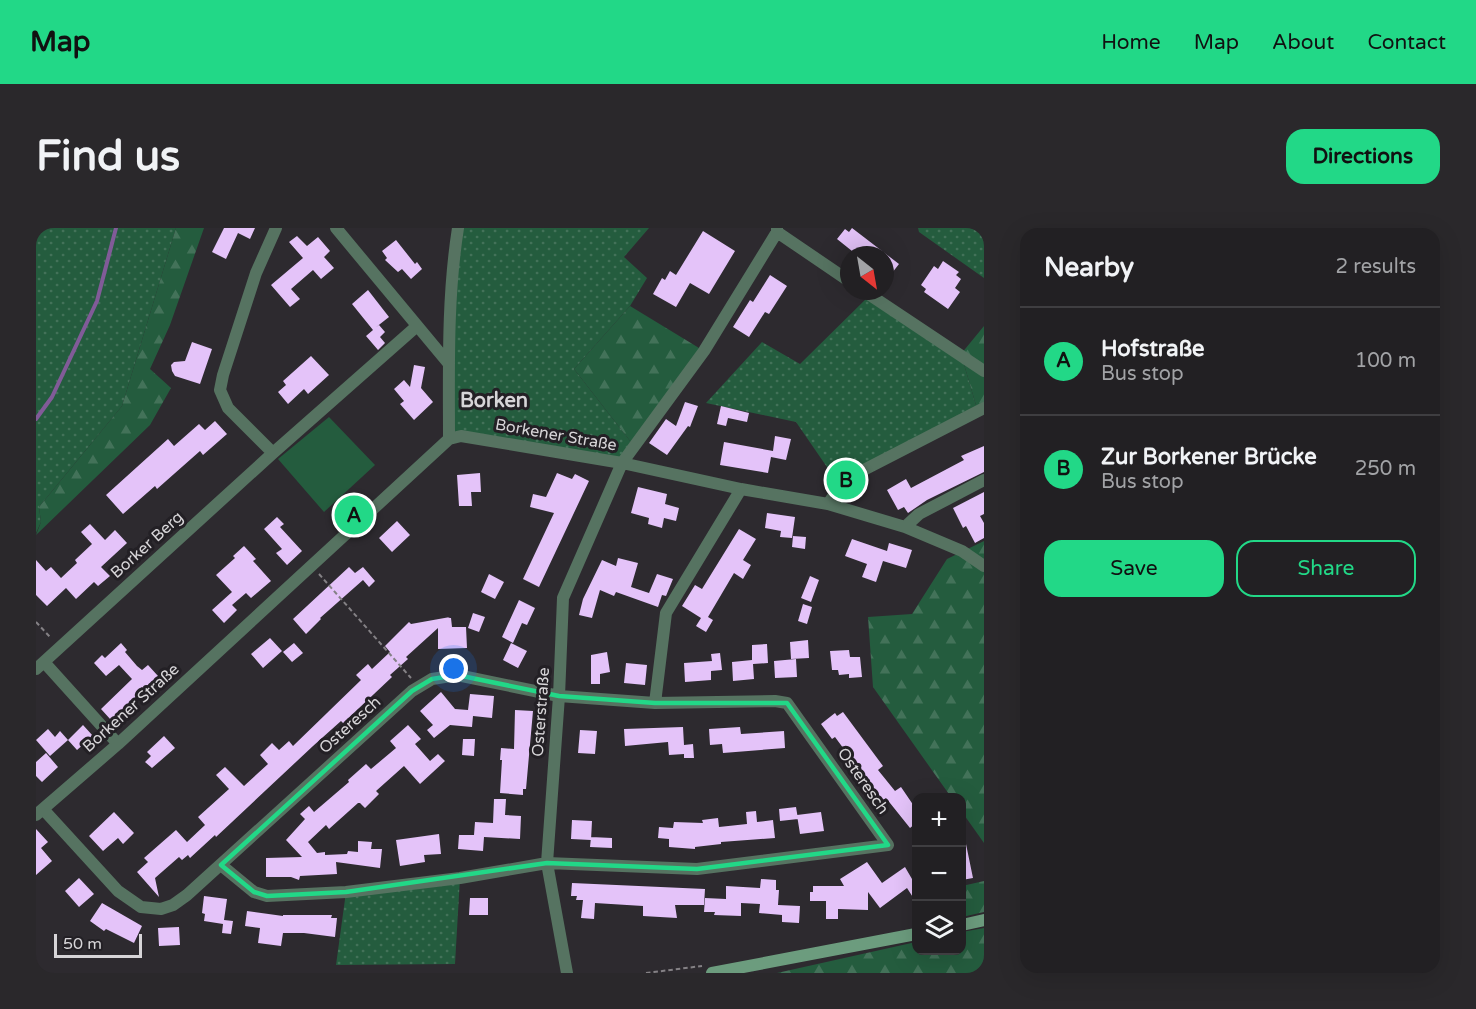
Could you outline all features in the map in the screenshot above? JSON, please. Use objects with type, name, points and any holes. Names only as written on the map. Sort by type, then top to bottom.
[{"type":"street","points":[[273,453],[228,408],[220,390],[256,273],[276,228]]},
{"type":"street","points":[[336,228],[449,364]]},
{"type":"street","points":[[449,439],[452,275],[458,228]]},
{"type":"street","points":[[777,230],[840,275]]},
{"type":"street","name":"Osterstraße","points":[[567,973],[547,863],[559,696],[563,598],[622,463],[704,351],[777,230]]},
{"type":"street","points":[[878,300],[984,371]]},
{"type":"street","name":"Borker Berg","points":[[118,744],[40,666],[273,453],[417,326]]},
{"type":"street","points":[[828,504],[840,486],[852,476],[984,408]]},
{"type":"street","name":"Borkener Straße","points":[[39,812],[118,744],[449,439],[461,436],[622,463],[741,489],[828,504],[905,527],[962,552],[984,566]]},
{"type":"street","points":[[905,527],[919,514],[984,480]]},
{"type":"street","points":[[655,704],[666,613],[741,489]]},
{"type":"street","name":"Osteresch","points":[[39,812],[118,891],[141,907],[162,909],[173,905],[221,865],[412,691],[432,679],[457,675],[559,696],[655,704],[775,700],[787,703],[888,845],[697,868],[547,863],[460,878],[346,892],[267,896],[254,892],[221,865]]},
{"type":"street","points":[[966,924],[984,920]]},
{"type":"street","points":[[712,973],[912,935]]},
{"type":"path","points":[[311,565],[419,686]]},
{"type":"path","points":[[36,622],[59,647]]},
{"type":"highlighted area","points":[[457,675],[559,696],[655,703],[787,703],[888,845],[697,869],[547,863],[346,892],[267,896],[254,892],[221,865],[412,691],[432,679]]},
{"type":"green space","points":[[36,228],[176,228],[122,406],[39,507],[41,522],[36,533]]},
{"type":"green space","points":[[176,228],[204,228],[170,325],[150,369],[171,388],[150,425],[36,535],[41,522],[39,507],[122,406]]},
{"type":"green space","points":[[458,228],[649,228],[624,257],[647,278],[630,306],[574,369],[634,446],[622,463],[449,439]]},
{"type":"green space","points":[[918,228],[984,228],[984,278],[919,232]]},
{"type":"green space","points":[[865,300],[878,300],[961,354],[978,412],[840,486],[796,422],[706,403],[762,342],[800,364]]},
{"type":"green space","points":[[630,306],[704,351],[634,446],[574,369]]},
{"type":"green space","points":[[984,326],[984,408],[978,412],[961,354]]},
{"type":"green space","points":[[329,417],[375,465],[324,512],[278,459]]},
{"type":"green space","points":[[984,541],[984,843],[966,818],[966,793],[948,793],[873,687],[868,617],[912,614],[947,559]]},
{"type":"green space","points":[[460,878],[455,964],[336,965],[346,892]]},
{"type":"green space","points":[[984,881],[984,912],[966,916],[966,885]]},
{"type":"green space","points":[[984,928],[984,973],[777,973],[912,943],[912,955],[966,955],[966,931]]},
{"type":"building","points":[[224,228],[255,228],[250,239],[238,233],[226,259],[212,252]]},
{"type":"building","points":[[852,228],[876,246],[846,246],[837,239],[845,229],[849,232]]},
{"type":"building","points":[[703,231],[735,251],[709,294],[690,283],[676,307],[653,294],[662,278],[665,280],[670,271],[676,275]]},
{"type":"building","points":[[297,236],[307,246],[318,237],[330,251],[324,257],[334,268],[321,279],[313,270],[291,289],[300,299],[290,307],[271,285],[303,258],[289,242]]},
{"type":"building","points":[[396,240],[415,264],[417,262],[422,269],[411,279],[402,269],[398,272],[385,260],[387,258],[382,251]]},
{"type":"building","points":[[894,260],[899,264],[894,270]]},
{"type":"building","points":[[943,261],[959,272],[956,275],[961,279],[955,288],[960,292],[948,309],[924,292],[926,289],[921,285],[934,266],[938,269]]},
{"type":"building","points":[[770,275],[787,286],[769,314],[765,312],[749,337],[733,327],[750,300],[753,302]]},
{"type":"building","points":[[368,290],[389,317],[375,328],[379,325],[385,332],[380,337],[385,343],[378,350],[366,336],[373,330],[352,304]]},
{"type":"building","points":[[192,342],[212,349],[200,384],[175,376],[172,371],[171,365],[174,362],[185,361]]},
{"type":"building","points":[[311,356],[329,375],[308,394],[304,389],[288,404],[278,392],[286,385],[283,381]]},
{"type":"building","points":[[414,365],[425,367],[421,388],[433,402],[414,420],[400,404],[404,401],[394,389],[404,380],[410,387]]},
{"type":"building","points":[[685,402],[698,406],[690,427],[688,426],[667,455],[649,443],[666,419],[676,426]]},
{"type":"building","points":[[721,406],[749,413],[747,422],[728,418],[726,426],[717,424]]},
{"type":"building","points":[[215,421],[227,434],[203,455],[200,451],[157,489],[155,486],[123,514],[106,495],[168,439],[174,446],[199,424],[205,430]]},
{"type":"building","points":[[775,436],[791,439],[786,460],[771,457],[768,473],[720,465],[724,442],[773,451]]},
{"type":"building","points":[[984,446],[984,472],[927,500],[908,513],[904,507],[898,510],[887,490],[906,479],[911,488],[964,460],[961,456]]},
{"type":"building","points":[[480,473],[481,492],[471,492],[472,506],[459,506],[457,475]]},
{"type":"building","points":[[557,473],[572,479],[575,474],[589,481],[539,587],[523,579],[554,513],[530,507],[533,494],[546,497]]},
{"type":"building","points":[[638,487],[667,494],[665,504],[679,508],[676,521],[664,518],[662,528],[648,524],[649,518],[631,513]]},
{"type":"building","points":[[984,492],[984,514],[980,516],[984,523],[984,538],[975,543],[966,526],[963,528],[953,508]]},
{"type":"building","points":[[767,513],[795,517],[792,538],[780,537],[781,531],[765,528]]},
{"type":"building","points":[[277,517],[284,524],[280,527],[302,551],[287,565],[276,553],[282,549],[264,529]]},
{"type":"building","points":[[397,521],[410,535],[392,552],[379,538]]},
{"type":"building","points":[[90,524],[105,540],[115,530],[127,543],[101,567],[110,576],[98,586],[94,582],[76,599],[66,588],[47,606],[36,595],[36,560],[46,571],[51,567],[61,578],[92,544],[81,532]]},
{"type":"building","points":[[739,529],[756,539],[743,560],[751,565],[743,579],[734,573],[708,617],[713,620],[706,632],[696,626],[701,618],[682,606],[695,585],[702,589]]},
{"type":"building","points":[[793,536],[806,537],[805,549],[792,547]]},
{"type":"building","points":[[852,539],[887,551],[889,543],[912,550],[906,568],[883,561],[876,582],[862,577],[867,564],[845,556]]},
{"type":"building","points":[[244,546],[256,559],[253,561],[271,581],[251,598],[246,593],[232,605],[237,610],[224,623],[212,610],[232,592],[216,575],[235,558],[233,556]]},
{"type":"building","points":[[618,558],[638,563],[631,587],[649,593],[657,574],[673,579],[666,596],[662,595],[658,607],[616,592],[614,596],[600,590],[592,618],[579,615],[583,599],[602,560],[616,566]]},
{"type":"building","points":[[349,567],[355,573],[363,567],[375,581],[369,587],[363,580],[320,618],[306,634],[293,619]]},
{"type":"building","points":[[489,574],[504,582],[495,599],[481,592]]},
{"type":"building","points":[[810,576],[819,580],[811,602],[801,598]]},
{"type":"building","points":[[519,600],[535,608],[527,625],[522,623],[513,643],[502,637]]},
{"type":"building","points":[[803,604],[812,607],[807,624],[798,621]]},
{"type":"building","points":[[473,613],[485,617],[479,632],[468,628]]},
{"type":"building","points":[[450,617],[448,618],[451,618],[452,627],[466,627],[467,648],[438,649],[438,628],[406,657],[408,659],[374,694],[343,723],[341,721],[313,746],[216,837],[215,835],[190,858],[188,855],[182,860],[179,857],[155,878],[159,897],[137,872],[148,862],[144,858],[176,830],[187,842],[205,825],[198,817],[229,789],[216,775],[225,767],[244,786],[268,764],[260,755],[272,743],[279,750],[289,741],[293,746],[361,680],[356,675],[368,664],[372,669],[390,652],[385,646],[409,622],[411,624]]},
{"type":"building","points":[[270,638],[282,651],[263,668],[251,654]]},
{"type":"building","points":[[808,640],[809,658],[791,659],[790,642]]},
{"type":"building","points":[[121,643],[127,650],[125,652],[137,666],[142,670],[148,665],[158,676],[111,720],[101,709],[132,679],[119,665],[106,676],[94,663],[102,655],[105,658]]},
{"type":"building","points":[[294,643],[303,653],[292,662],[283,652]]},
{"type":"building","points":[[511,643],[527,651],[518,668],[503,660]]},
{"type":"building","points":[[767,644],[768,663],[753,664],[754,679],[733,681],[732,662],[752,660],[752,645]]},
{"type":"building","points":[[849,650],[850,657],[860,657],[862,677],[849,678],[849,674],[839,675],[838,670],[832,670],[830,651]]},
{"type":"building","points":[[607,652],[610,672],[600,674],[600,684],[591,684],[591,655]]},
{"type":"building","points":[[720,653],[722,670],[711,671],[711,680],[685,682],[684,663],[712,661],[711,654]]},
{"type":"building","points":[[796,659],[797,677],[775,678],[774,661]]},
{"type":"building","points":[[626,663],[647,665],[645,685],[624,683]]},
{"type":"building","points":[[441,692],[455,709],[468,710],[470,694],[494,696],[492,718],[473,716],[472,727],[450,725],[434,738],[427,730],[433,725],[420,711]]},
{"type":"building","points":[[515,710],[533,711],[526,789],[523,789],[523,795],[500,793],[501,748],[514,749]]},
{"type":"building","points":[[843,712],[883,766],[878,770],[895,791],[901,787],[912,803],[912,826],[910,828],[886,798],[878,804],[845,758],[849,756],[835,737],[832,739],[821,724],[835,713],[837,716]]},
{"type":"building","points":[[83,725],[93,736],[77,750],[68,740]]},
{"type":"building","points":[[408,725],[421,739],[415,744],[430,761],[438,754],[445,761],[420,784],[404,766],[376,791],[379,794],[365,808],[358,803],[329,829],[326,825],[308,842],[317,853],[325,852],[325,855],[347,854],[348,851],[358,852],[358,841],[372,842],[371,849],[382,849],[380,868],[336,862],[337,874],[300,876],[299,880],[291,877],[266,877],[266,858],[302,857],[286,840],[305,819],[300,814],[309,806],[314,812],[366,764],[371,769],[396,748],[390,741]]},
{"type":"building","points":[[683,727],[684,745],[693,744],[694,758],[684,758],[684,754],[669,755],[668,742],[625,746],[624,729]]},
{"type":"building","points":[[740,727],[741,734],[784,731],[785,748],[723,753],[722,744],[710,745],[709,729]]},
{"type":"building","points":[[48,729],[55,737],[60,731],[68,740],[50,756],[36,740]]},
{"type":"building","points":[[580,730],[597,731],[595,754],[578,753]]},
{"type":"building","points":[[164,736],[175,748],[152,768],[145,762],[151,756],[147,752]]},
{"type":"building","points":[[463,739],[475,739],[474,756],[462,755]]},
{"type":"building","points":[[46,753],[58,767],[42,782],[36,776],[36,762]]},
{"type":"building","points":[[494,799],[506,799],[505,815],[521,816],[520,839],[484,837],[483,851],[458,849],[459,835],[474,835],[475,822],[493,823]]},
{"type":"building","points":[[796,807],[798,819],[780,821],[779,809]]},
{"type":"building","points":[[756,811],[757,822],[773,820],[775,838],[721,842],[721,844],[695,847],[695,849],[669,847],[669,839],[658,838],[659,827],[673,828],[674,822],[703,823],[702,820],[718,818],[719,827],[747,824],[746,812]]},
{"type":"building","points":[[114,812],[134,833],[123,844],[118,838],[103,851],[89,836]]},
{"type":"building","points":[[821,812],[824,831],[800,834],[797,815]]},
{"type":"building","points":[[572,820],[592,821],[591,840],[571,839]]},
{"type":"building","points":[[36,829],[48,842],[41,848],[52,861],[36,875]]},
{"type":"building","points":[[439,834],[441,854],[424,855],[425,862],[400,866],[396,840]]},
{"type":"building","points":[[591,837],[612,838],[612,848],[590,847]]},
{"type":"building","points":[[966,844],[973,878],[966,879]]},
{"type":"building","points":[[867,862],[882,883],[905,867],[912,879],[912,896],[907,888],[880,908],[868,892],[868,910],[838,909],[838,919],[826,919],[826,901],[810,901],[810,892],[813,892],[813,886],[844,886],[840,879]]},
{"type":"building","points":[[79,878],[94,894],[79,907],[65,891]]},
{"type":"building","points":[[761,879],[776,880],[776,890],[779,890],[778,905],[800,906],[799,923],[782,922],[782,915],[759,913],[760,904],[741,903],[741,916],[714,915],[715,912],[704,912],[705,898],[726,899],[726,886],[760,888]]},
{"type":"building","points":[[572,883],[705,889],[704,905],[675,905],[677,918],[643,916],[643,906],[595,903],[594,919],[581,918],[583,900],[576,900],[577,896],[571,896]]},
{"type":"building","points":[[204,896],[227,899],[224,920],[233,921],[231,934],[222,933],[223,924],[204,921],[205,914],[202,913]]},
{"type":"building","points":[[470,898],[488,898],[488,915],[469,915]]},
{"type":"building","points":[[102,903],[142,926],[134,943],[106,929],[104,931],[90,921]]},
{"type":"building","points":[[247,911],[283,916],[332,915],[331,918],[337,918],[335,937],[283,933],[281,946],[258,943],[260,928],[245,926]]},
{"type":"building","points":[[179,927],[180,945],[159,946],[158,928]]},
{"type":"waterway","points":[[36,419],[52,397],[97,301],[116,228]]},
{"type":"place","name":"Zur Borkener Brücke","points":[[846,480]]},
{"type":"place","name":"Hofstraße","points":[[354,515]]},
{"type":"district","name":"Borken","points":[[494,401]]}]
